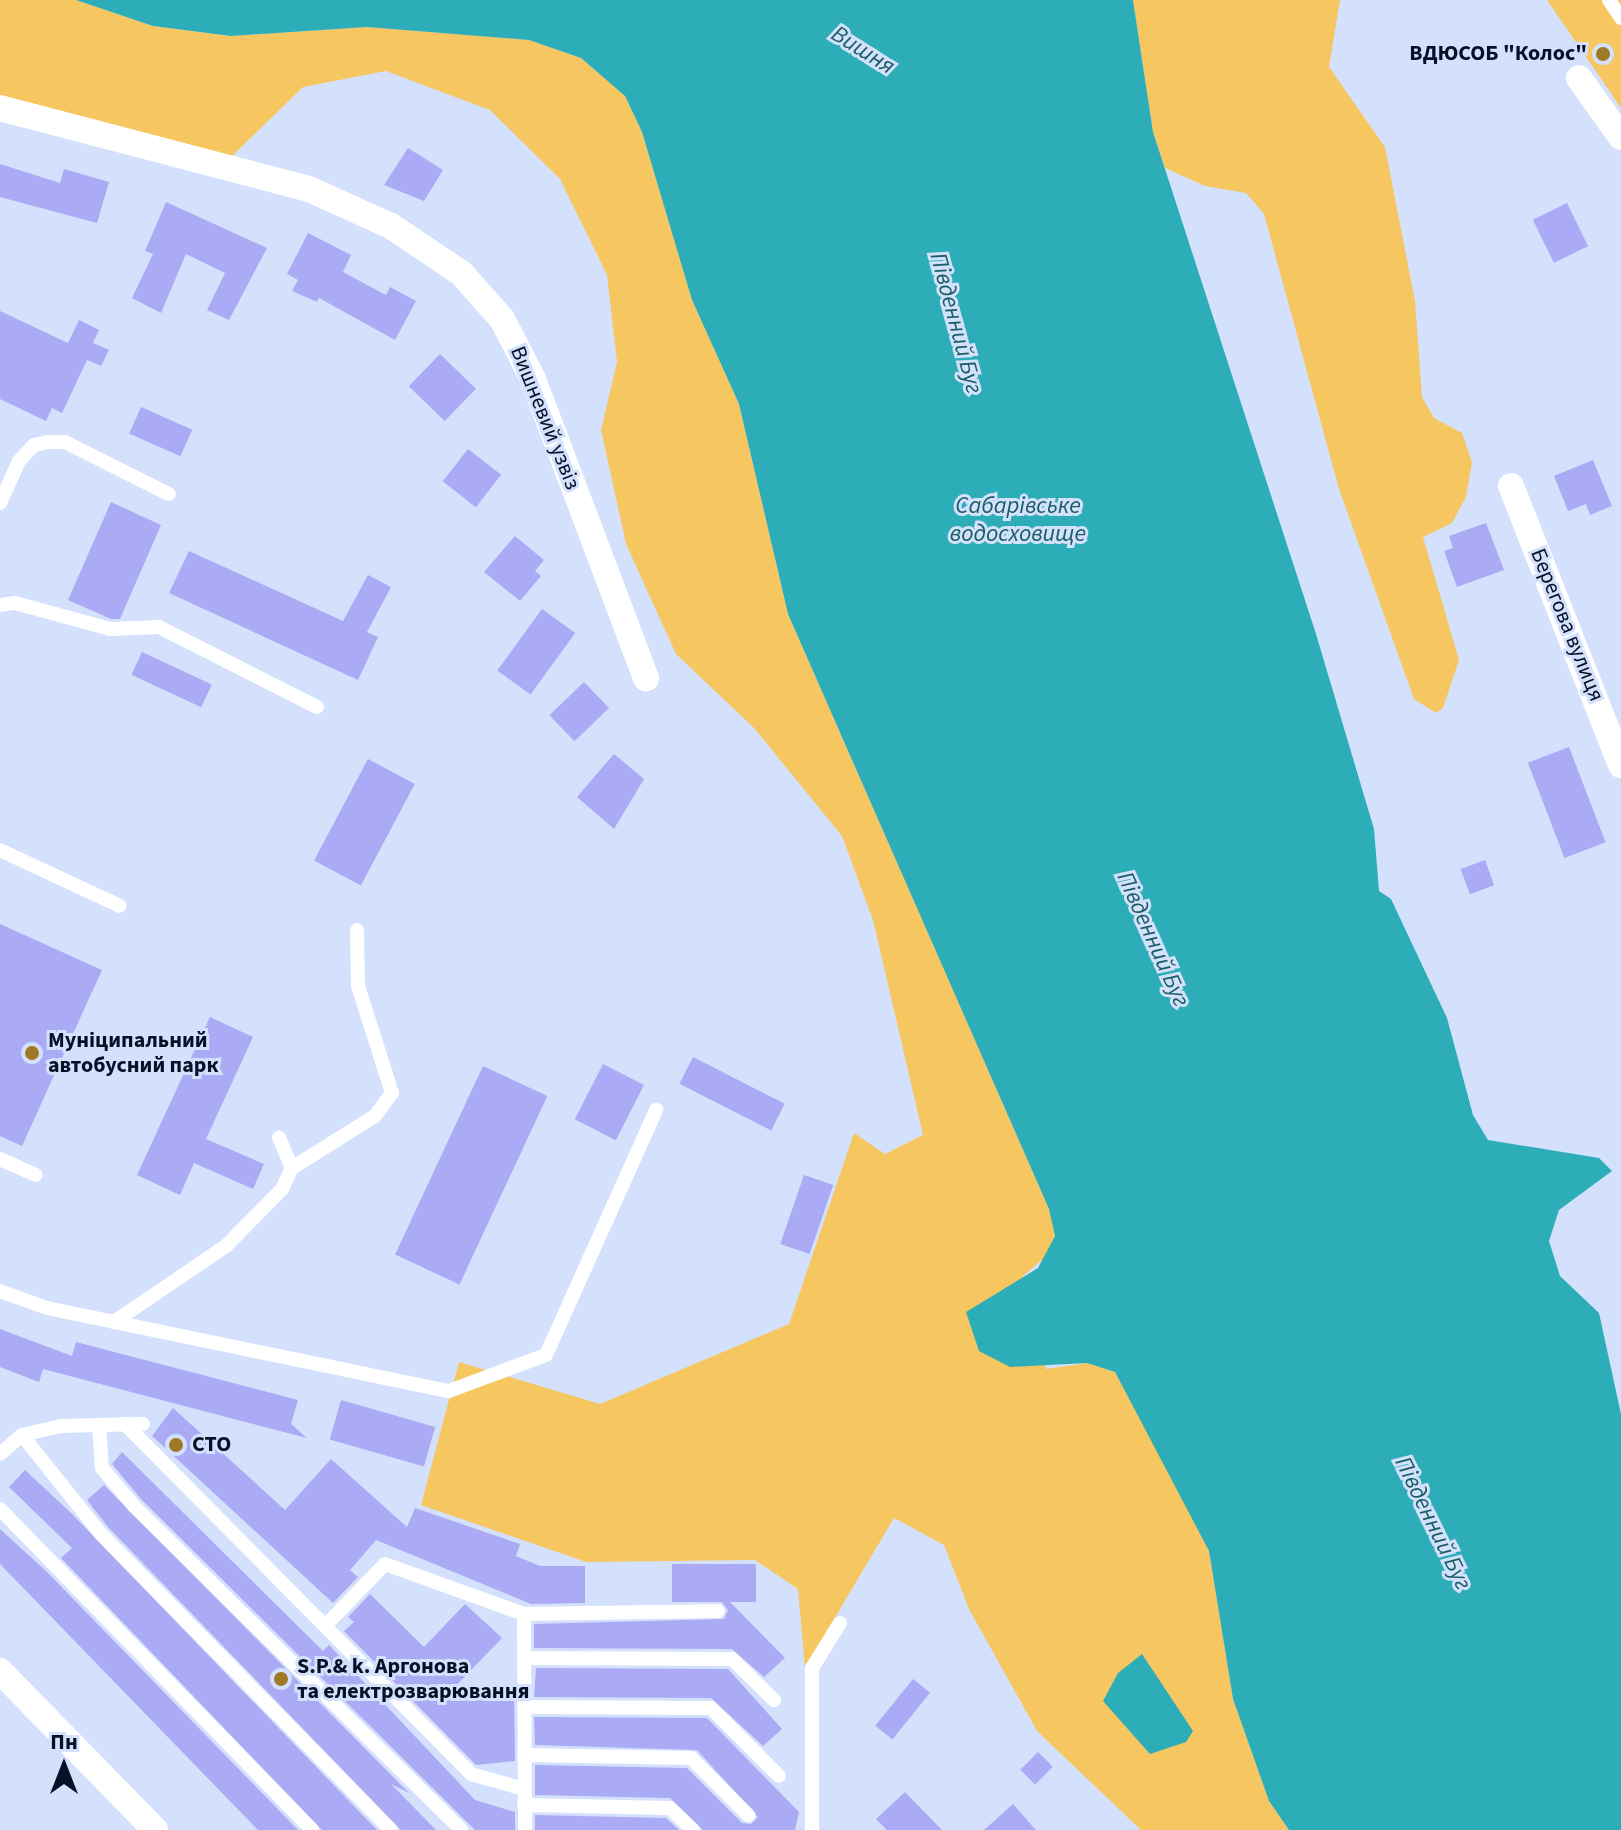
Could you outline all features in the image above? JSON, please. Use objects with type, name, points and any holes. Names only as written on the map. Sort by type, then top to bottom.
[{"type":"street","points":[[1579,78],[1621,137]]},
{"type":"street","name":"Вишневий узвіз","points":[[0,108],[309,189],[391,226],[461,273],[502,319],[524,359],[646,678]]},
{"type":"street","name":"Берегова вулиця","points":[[1511,486],[1621,765]]},
{"type":"street","points":[[0,1671],[155,1830]]},
{"type":"lane","points":[[1609,0],[1621,18]]},
{"type":"lane","points":[[0,503],[19,461],[34,445],[48,442],[65,442],[169,494]]},
{"type":"lane","points":[[0,605],[15,603],[110,629],[159,627],[317,707]]},
{"type":"lane","points":[[0,850],[120,906]]},
{"type":"lane","points":[[114,1322],[226,1246],[282,1189],[292,1168],[375,1116],[392,1093],[358,986],[357,930]]},
{"type":"lane","points":[[0,1291],[114,1322],[449,1391],[546,1355],[656,1110]]},
{"type":"lane","points":[[279,1138],[292,1168]]},
{"type":"lane","points":[[0,1159],[36,1175]]},
{"type":"lane","points":[[125,1424],[471,1774],[524,1789]]},
{"type":"lane","points":[[0,1454],[22,1435],[99,1425],[143,1424]]},
{"type":"lane","points":[[99,1425],[102,1468],[134,1506],[461,1830]]},
{"type":"lane","points":[[22,1435],[101,1534],[391,1830]]},
{"type":"lane","points":[[0,1509],[312,1830]]},
{"type":"lane","points":[[325,1626],[385,1564],[524,1614],[718,1611]]},
{"type":"lane","points":[[524,1614],[525,1830]]},
{"type":"lane","points":[[812,1830],[812,1668],[840,1623]]},
{"type":"lane","points":[[524,1658],[732,1659],[774,1700]]},
{"type":"lane","points":[[524,1707],[711,1708],[779,1776]]},
{"type":"lane","points":[[524,1755],[691,1758],[748,1815]]},
{"type":"lane","points":[[524,1805],[670,1808],[693,1830]]},
{"type":"shaded area","points":[[0,0],[76,0],[153,26],[231,36],[367,27],[529,40],[581,58],[625,96],[642,132],[692,300],[739,404],[788,614],[1049,1209],[1056,1236],[1050,1253],[1022,1277],[1046,1369],[1087,1363],[1115,1372],[1151,1438],[1209,1551],[1233,1699],[1269,1801],[1289,1830],[1141,1830],[1037,1731],[969,1609],[944,1545],[894,1518],[805,1668],[798,1589],[755,1560],[586,1562],[421,1505],[459,1362],[600,1404],[789,1324],[854,1133],[885,1154],[923,1135],[873,920],[842,836],[754,728],[676,654],[626,544],[601,430],[617,362],[607,275],[560,179],[490,110],[386,71],[303,87],[223,165],[0,108]]},
{"type":"shaded area","points":[[1133,0],[1340,0],[1329,67],[1385,147],[1415,301],[1422,397],[1434,418],[1462,433],[1472,462],[1466,497],[1452,523],[1423,537],[1459,660],[1443,708],[1436,713],[1414,699],[1339,489],[1264,214],[1246,193],[1205,186],[1165,168],[1153,132]]},
{"type":"shaded area","name":"ВДЮСОБ \"Колос\"","points":[[1547,0],[1621,0],[1621,108]]},
{"type":"water","name":"Сабарівське водосховище","points":[[76,0],[1133,0],[1153,132],[1316,634],[1374,829],[1379,891],[1391,899],[1447,1018],[1473,1115],[1488,1140],[1599,1158],[1612,1171],[1559,1210],[1549,1241],[1560,1276],[1599,1313],[1621,1414],[1621,1830],[1289,1830],[1269,1801],[1233,1699],[1209,1551],[1115,1372],[1087,1363],[1010,1367],[979,1351],[966,1312],[1038,1268],[1055,1236],[1049,1209],[788,614],[739,404],[692,300],[642,132],[625,96],[581,58],[529,40],[367,27],[231,36],[153,26]]},
{"type":"water","points":[[1142,1654],[1193,1731],[1186,1742],[1150,1754],[1103,1701],[1118,1673]]},
{"type":"building","points":[[408,148],[443,170],[424,201],[384,185]]},
{"type":"building","points":[[0,164],[60,183],[64,169],[109,182],[97,223],[0,197]]},
{"type":"building","points":[[166,202],[267,248],[229,320],[207,310],[225,273],[186,254],[161,313],[132,298],[153,254],[145,251]]},
{"type":"building","points":[[1567,203],[1588,246],[1554,263],[1533,220]]},
{"type":"building","points":[[308,233],[351,255],[343,272],[386,295],[390,287],[416,301],[395,340],[319,298],[317,302],[292,291],[298,280],[287,274]]},
{"type":"building","points":[[0,311],[68,343],[79,320],[99,330],[93,343],[109,350],[101,366],[87,360],[62,413],[52,408],[46,421],[0,399]]},
{"type":"building","points":[[440,354],[476,389],[445,421],[409,386]]},
{"type":"building","points":[[141,407],[192,430],[180,456],[129,433]]},
{"type":"building","points":[[468,449],[501,475],[476,507],[443,481]]},
{"type":"building","points":[[1593,460],[1612,506],[1590,515],[1586,504],[1568,511],[1554,476]]},
{"type":"building","points":[[111,502],[161,525],[120,619],[111,619],[68,600]]},
{"type":"building","points":[[1486,523],[1504,570],[1457,587],[1444,551],[1453,548],[1449,536]]},
{"type":"building","points":[[515,536],[544,560],[535,571],[541,576],[520,601],[484,572]]},
{"type":"building","points":[[189,551],[343,621],[368,575],[391,587],[367,632],[378,637],[358,680],[169,593]]},
{"type":"building","points":[[542,609],[575,633],[530,695],[497,670]]},
{"type":"building","points":[[142,652],[212,685],[201,707],[131,675]]},
{"type":"building","points":[[584,682],[609,708],[574,741],[549,715]]},
{"type":"building","points":[[1569,747],[1606,842],[1564,858],[1528,763]]},
{"type":"building","points":[[614,754],[644,779],[614,829],[577,797]]},
{"type":"building","points":[[368,759],[415,784],[361,885],[314,861]]},
{"type":"building","points":[[1485,860],[1494,885],[1470,894],[1461,869]]},
{"type":"building","name":"Муніципальний автобусний парк","points":[[0,924],[102,970],[22,1146],[0,1136]]},
{"type":"building","points":[[210,1017],[253,1037],[206,1139],[264,1164],[253,1189],[194,1163],[180,1195],[137,1175]]},
{"type":"building","points":[[693,1057],[785,1104],[771,1130],[679,1084]]},
{"type":"building","points":[[603,1064],[644,1085],[616,1140],[575,1119]]},
{"type":"building","points":[[483,1066],[547,1096],[459,1285],[395,1255]]},
{"type":"building","points":[[804,1175],[833,1185],[810,1254],[780,1244]]},
{"type":"building","points":[[0,1329],[72,1356],[76,1342],[298,1400],[291,1424],[307,1438],[43,1369],[39,1382],[0,1367]]},
{"type":"building","points":[[341,1400],[435,1427],[424,1466],[330,1439]]},
{"type":"building","points":[[173,1408],[285,1510],[331,1459],[407,1527],[415,1508],[520,1544],[516,1556],[540,1566],[585,1566],[585,1603],[531,1604],[376,1540],[350,1570],[358,1577],[333,1603],[152,1436]]},
{"type":"building","points":[[122,1452],[323,1651],[329,1645],[475,1800],[515,1812],[515,1830],[475,1830],[141,1499],[112,1464]]},
{"type":"building","points":[[25,1470],[72,1514],[377,1830],[322,1830],[61,1558],[72,1548],[9,1487]]},
{"type":"building","points":[[104,1485],[409,1793],[391,1784],[436,1830],[401,1830],[108,1527],[87,1500]]},
{"type":"building","points":[[0,1529],[46,1571],[298,1830],[258,1830],[0,1564]]},
{"type":"building","points":[[672,1564],[756,1564],[756,1602],[730,1602],[785,1658],[764,1677],[732,1649],[534,1648],[534,1624],[724,1619],[728,1610],[722,1602],[672,1602]]},
{"type":"building","points":[[370,1594],[424,1647],[465,1604],[502,1638],[446,1696],[514,1688],[515,1761],[476,1765],[344,1631],[354,1622],[348,1617]]},
{"type":"building","points":[[536,1668],[728,1669],[782,1729],[763,1746],[711,1698],[534,1697]]},
{"type":"building","points":[[913,1679],[930,1693],[892,1739],[875,1726]]},
{"type":"building","points":[[534,1717],[707,1718],[799,1812],[795,1830],[703,1830],[670,1798],[535,1795],[535,1765],[687,1768],[742,1823],[751,1824],[758,1817],[697,1750],[535,1745]]},
{"type":"building","points":[[1038,1752],[1053,1767],[1035,1785],[1020,1770]]},
{"type":"building","points":[[905,1792],[942,1830],[887,1830],[876,1819]]},
{"type":"building","points":[[1013,1804],[1036,1830],[984,1830]]},
{"type":"building","points":[[535,1815],[666,1818],[679,1830],[535,1830]]},
{"type":"place","name":"ВДЮСОБ \"Колос\"","points":[[1603,54]]},
{"type":"place","name":"Муніципальний автобусний парк","points":[[32,1053]]},
{"type":"place","name":"СТО","points":[[176,1445]]},
{"type":"place","name":"S.P.& k. Аргонова та електрозварювання","points":[[281,1679]]},
{"type":"water label","name":"Вишня","points":[[863,50]]},
{"type":"water label","name":"Південний Буг","points":[[956,323]]},
{"type":"water label","name":"Південний Буг","points":[[1153,939]]},
{"type":"water label","name":"Південний Буг","points":[[1433,1523]]}]
